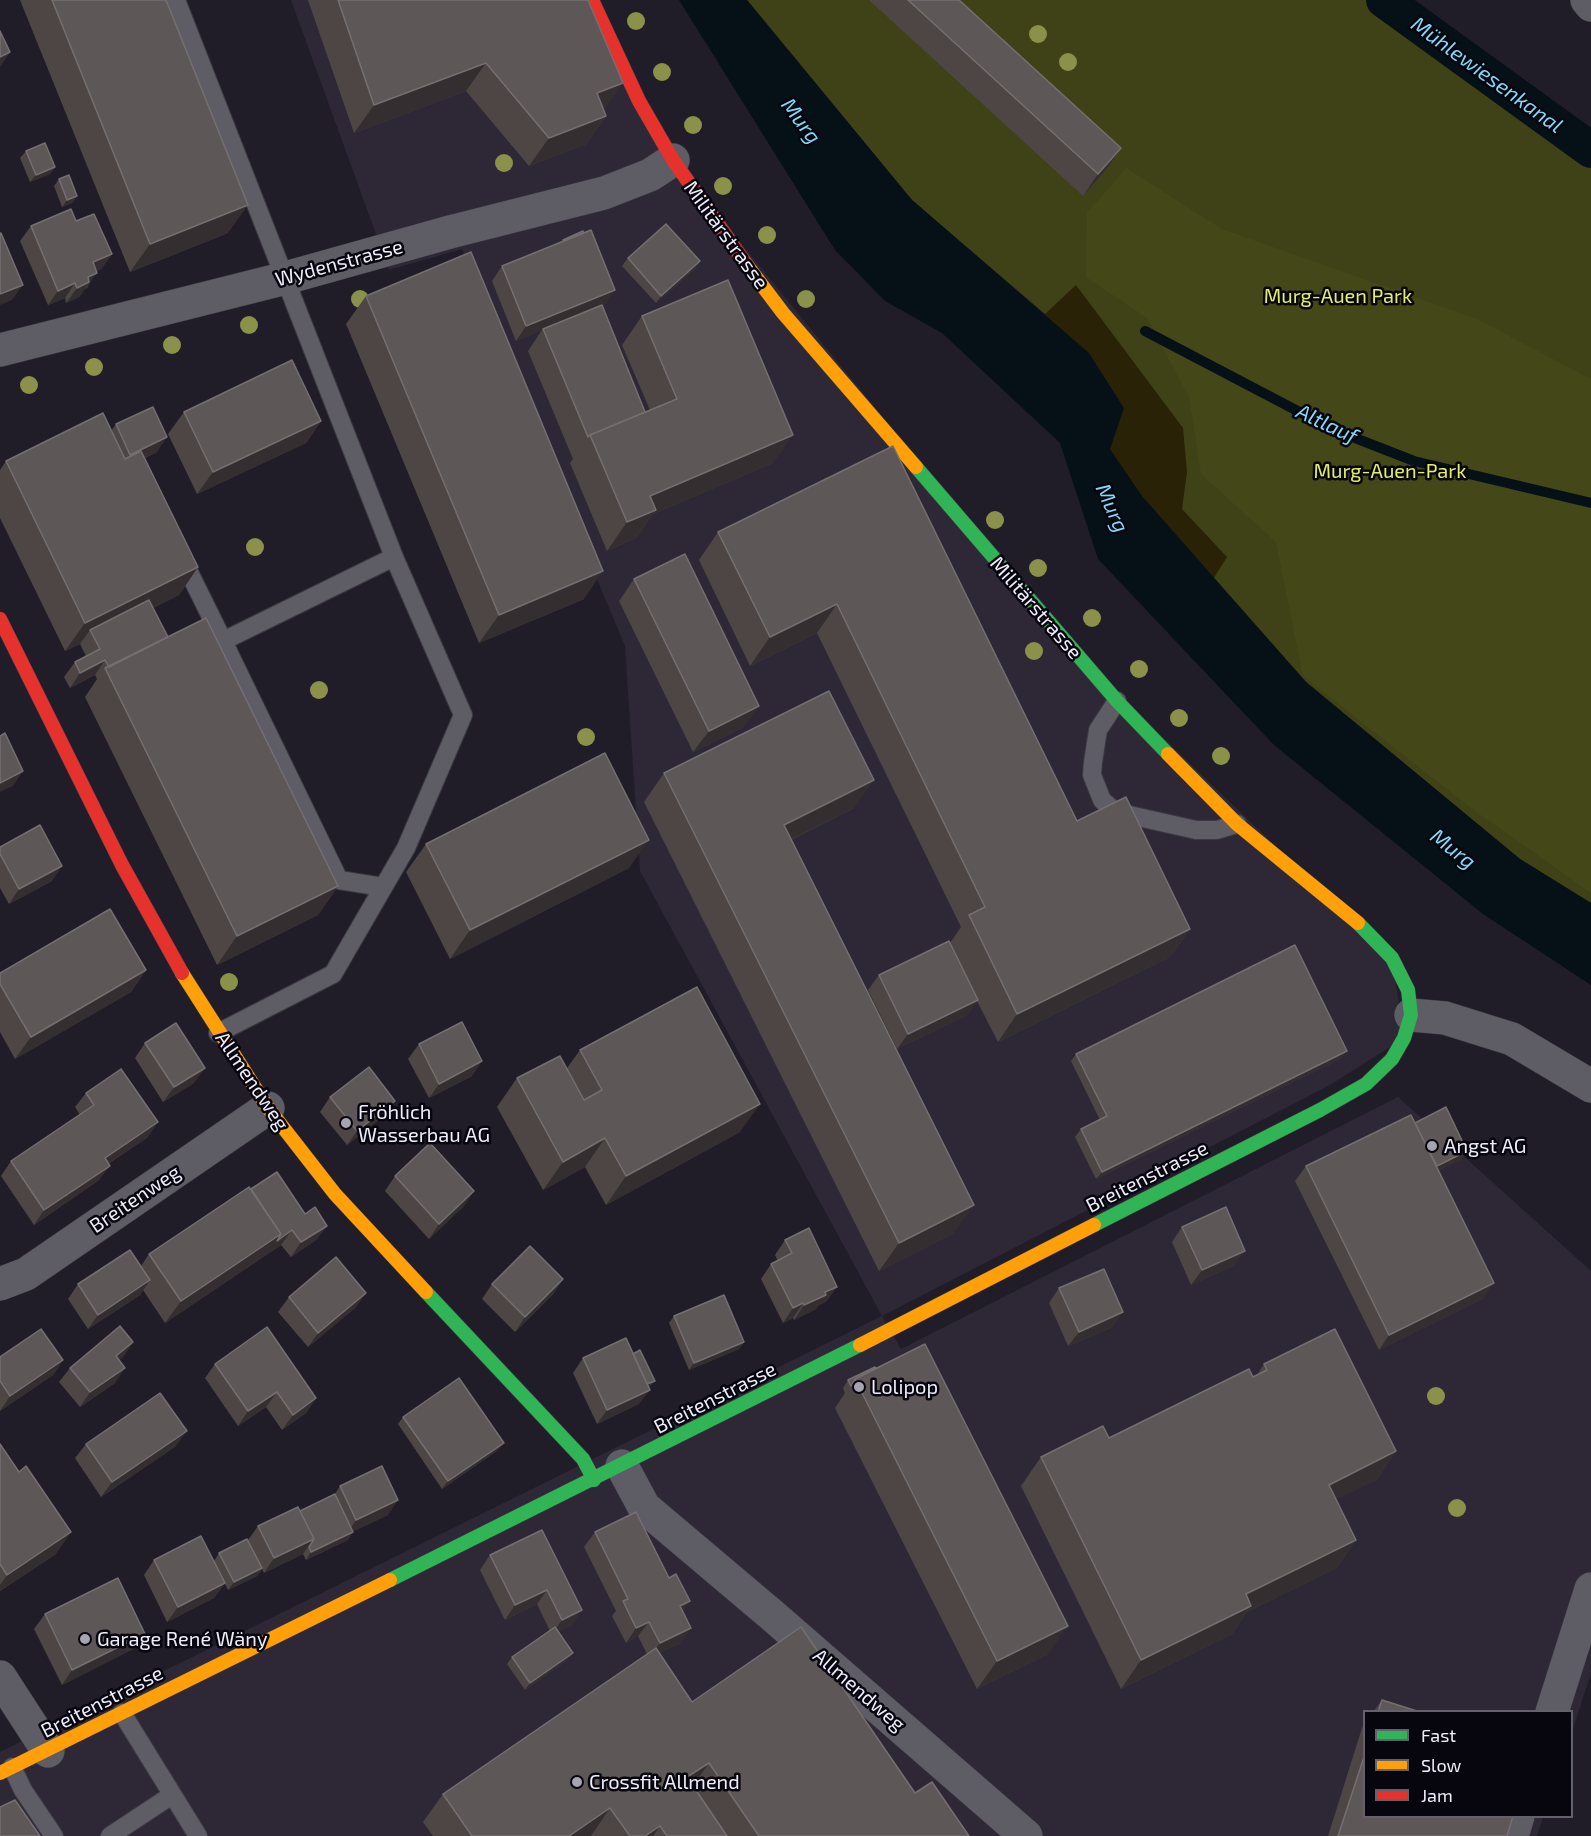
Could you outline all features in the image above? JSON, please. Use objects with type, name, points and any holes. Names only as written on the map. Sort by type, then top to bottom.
[{"type":"street","name":"Militärstrasse","points":[[592,0],[639,101],[673,160],[717,226],[783,313],[1118,701],[1237,824],[1366,930],[1392,958],[1408,990],[1411,1015]]},
{"type":"street","points":[[1587,0],[1591,5]]},
{"type":"street","name":"Wydenstrasse","points":[[0,350],[282,279],[450,232],[622,188],[673,160]]},
{"type":"street","name":"Allmendweg","points":[[0,619],[122,865],[218,1032],[268,1108],[335,1194],[583,1459],[608,1473],[644,1508],[773,1616],[1026,1836]]},
{"type":"street","points":[[1411,1015],[1445,1018],[1512,1039],[1591,1086]]},
{"type":"street","name":"Breitenstrasse","points":[[6,1770],[608,1473],[1320,1110],[1366,1083],[1392,1059],[1404,1038],[1411,1015]]},
{"type":"street","name":"Breitenweg","points":[[0,1284],[26,1274],[268,1108]]},
{"type":"street","points":[[1553,1710],[1591,1588]]},
{"type":"street","points":[[0,1677],[48,1751]]},
{"type":"street","points":[[1512,1836],[1517,1818]]},
{"type":"lane","points":[[176,0],[282,279],[393,557],[463,715],[406,848],[333,974],[218,1032]]},
{"type":"lane","points":[[170,535],[339,880],[384,887]]},
{"type":"lane","points":[[223,641],[393,557]]},
{"type":"lane","points":[[1118,701],[1098,730],[1092,775],[1102,800],[1112,809],[1125,814],[1197,830],[1217,830],[1237,824]]},
{"type":"lane","points":[[122,1713],[198,1836]]},
{"type":"lane","points":[[6,1770],[23,1790],[54,1836]]},
{"type":"lane","points":[[110,1836],[172,1795]]},
{"type":"shaded area","points":[[291,0],[593,0],[673,160],[1074,652],[1392,958],[1404,1038],[1330,1085],[882,1316],[640,871],[625,646],[486,315],[462,249],[389,270]]},
{"type":"shaded area","points":[[1398,1097],[1591,1271],[1591,1673],[1573,1729],[1573,1710],[1363,1710],[1363,1818],[1543,1818],[1537,1836],[0,1836],[0,1752],[882,1316],[901,1349]]},
{"type":"green space","name":"Murg-Auen-Park","points":[[747,0],[1379,0],[1591,157],[1591,903],[1520,859],[1305,681],[1194,613],[1045,314],[912,200]]},
{"type":"green space","name":"Murg-Auen Park","points":[[1126,168],[1222,229],[1477,319],[1591,379],[1591,893],[1471,808],[1303,676],[1276,542],[1201,474],[1189,397],[1147,318],[1086,277],[1087,213]]},
{"type":"sand","points":[[1076,285],[1183,428],[1187,472],[1182,509],[1227,557],[1210,584],[1132,499],[1045,314]]},
{"type":"water","name":"Murg","points":[[679,0],[747,0],[912,200],[1089,353],[1124,408],[1110,449],[1142,496],[1307,683],[1520,859],[1591,903],[1591,985],[1483,914],[1274,745],[1098,559],[1060,443],[942,333],[885,301],[835,250]]},
{"type":"building","points":[[52,0],[166,0],[248,205],[150,244]]},
{"type":"building","points":[[338,0],[588,0],[623,83],[597,93],[606,116],[549,138],[486,63],[374,105]]},
{"type":"building","points":[[908,0],[959,0],[1121,148],[1098,174]]},
{"type":"building","points":[[0,31],[10,52],[0,57]]},
{"type":"building","points":[[45,143],[55,167],[36,175],[26,151]]},
{"type":"building","points":[[69,175],[77,196],[67,200],[59,179]]},
{"type":"building","points":[[71,209],[76,221],[94,214],[112,254],[93,262],[97,273],[88,277],[89,282],[77,288],[75,283],[58,291],[31,226]]},
{"type":"building","points":[[666,224],[700,261],[661,296],[628,258]]},
{"type":"building","points":[[591,230],[615,290],[526,326],[502,266]]},
{"type":"building","points":[[583,231],[584,233],[563,240]]},
{"type":"building","points":[[0,233],[23,285],[0,294]]},
{"type":"building","points":[[471,252],[603,571],[499,615],[366,296]]},
{"type":"building","points":[[728,280],[793,435],[650,496],[656,510],[627,522],[590,435],[677,399],[642,316]]},
{"type":"building","points":[[602,305],[645,412],[588,437],[543,329]]},
{"type":"building","points":[[292,360],[321,421],[213,472],[184,412]]},
{"type":"building","points":[[153,407],[167,437],[130,455],[116,424]]},
{"type":"building","points":[[103,413],[125,459],[141,451],[198,567],[85,623],[6,461]]},
{"type":"building","points":[[893,446],[1077,821],[1126,797],[1190,929],[1017,1014],[969,915],[985,907],[837,604],[770,637],[718,532]]},
{"type":"building","points":[[685,554],[759,706],[709,731],[634,579]]},
{"type":"building","points":[[149,600],[168,637],[109,667],[105,660],[80,673],[75,662],[100,649],[90,630]]},
{"type":"building","points":[[206,618],[338,886],[237,936],[105,668]]},
{"type":"building","points":[[829,691],[874,780],[784,825],[974,1205],[899,1243],[664,773]]},
{"type":"building","points":[[5,733],[23,771],[0,783],[0,736]]},
{"type":"building","points":[[605,753],[649,840],[470,930],[426,844]]},
{"type":"building","points":[[40,825],[62,866],[19,889],[0,854],[0,847]]},
{"type":"building","points":[[110,909],[146,970],[31,1037],[0,984],[0,973]]},
{"type":"building","points":[[949,941],[978,1000],[908,1034],[879,975]]},
{"type":"building","points":[[1295,945],[1347,1051],[1102,1172],[1081,1129],[1107,1116],[1076,1054]]},
{"type":"building","points":[[697,987],[760,1104],[626,1176],[605,1138],[563,1162],[517,1078],[560,1056],[584,1100],[602,1090],[580,1050]]},
{"type":"building","points":[[462,1022],[482,1061],[439,1084],[419,1044]]},
{"type":"building","points":[[176,1023],[205,1068],[174,1087],[145,1043]]},
{"type":"building","points":[[369,1067],[395,1101],[357,1131],[330,1097]]},
{"type":"building","points":[[121,1069],[158,1122],[105,1158],[110,1166],[44,1210],[11,1161],[94,1105],[86,1093]]},
{"type":"building","points":[[1446,1107],[1467,1151],[1437,1166],[1415,1123]]},
{"type":"building","points":[[1411,1115],[1494,1283],[1389,1335],[1306,1166]]},
{"type":"building","points":[[430,1143],[474,1191],[439,1224],[395,1176]]},
{"type":"building","points":[[277,1172],[305,1214],[315,1207],[327,1226],[301,1242],[292,1230],[277,1241],[281,1234],[251,1189]]},
{"type":"building","points":[[249,1187],[281,1234],[181,1301],[149,1254]]},
{"type":"building","points":[[1226,1207],[1245,1251],[1202,1270],[1182,1227]]},
{"type":"building","points":[[809,1228],[837,1287],[825,1292],[826,1295],[793,1308],[771,1264],[792,1253],[785,1240]]},
{"type":"building","points":[[530,1246],[563,1279],[525,1317],[492,1284]]},
{"type":"building","points":[[130,1250],[150,1280],[98,1315],[78,1284]]},
{"type":"building","points":[[336,1257],[366,1293],[318,1333],[289,1297]]},
{"type":"building","points":[[1104,1269],[1123,1312],[1079,1332],[1059,1288]]},
{"type":"building","points":[[724,1295],[744,1342],[694,1363],[674,1316]]},
{"type":"building","points":[[120,1326],[133,1342],[116,1356],[125,1368],[90,1392],[70,1368]]},
{"type":"building","points":[[267,1327],[316,1398],[293,1415],[277,1392],[248,1411],[215,1364]]},
{"type":"building","points":[[41,1329],[63,1360],[10,1396],[0,1381],[0,1357]]},
{"type":"building","points":[[1335,1329],[1396,1451],[1329,1485],[1356,1540],[1246,1594],[1251,1606],[1141,1660],[1041,1457],[1103,1426],[1109,1438],[1249,1369],[1253,1377],[1267,1370],[1264,1364]]},
{"type":"building","points":[[626,1338],[650,1390],[607,1410],[583,1358]]},
{"type":"building","points":[[925,1344],[1068,1626],[997,1661],[855,1379]]},
{"type":"building","points":[[640,1350],[655,1381],[647,1384],[633,1354]]},
{"type":"building","points":[[875,1367],[855,1379],[851,1386],[848,1380]]},
{"type":"building","points":[[459,1378],[504,1443],[448,1481],[403,1417]]},
{"type":"building","points":[[160,1393],[187,1431],[112,1482],[86,1444]]},
{"type":"building","points":[[0,1444],[19,1472],[26,1466],[71,1532],[7,1575],[0,1564]]},
{"type":"building","points":[[382,1466],[398,1500],[356,1520],[340,1486]]},
{"type":"building","points":[[335,1494],[353,1532],[311,1552],[309,1547],[314,1539],[300,1511]]},
{"type":"building","points":[[298,1507],[314,1539],[274,1558],[258,1526]]},
{"type":"building","points":[[636,1512],[669,1578],[676,1574],[690,1601],[680,1606],[691,1628],[660,1643],[649,1622],[636,1628],[623,1601],[628,1599],[595,1532]]},
{"type":"building","points":[[542,1530],[582,1610],[562,1620],[547,1590],[515,1605],[490,1555]]},
{"type":"building","points":[[201,1536],[225,1583],[178,1607],[154,1560]]},
{"type":"building","points":[[247,1539],[262,1568],[234,1582],[219,1553]]},
{"type":"building","name":"Garage René Wäny","points":[[118,1578],[145,1634],[72,1670],[45,1614]]},
{"type":"building","points":[[555,1627],[573,1653],[530,1683],[512,1657]]},
{"type":"building","points":[[801,1627],[915,1793],[932,1782],[969,1836],[759,1836],[709,1763],[687,1777],[727,1836],[667,1836],[660,1826],[645,1836],[630,1836],[610,1808],[569,1836],[472,1836],[443,1794],[656,1648],[692,1702]]},
{"type":"building","points":[[1382,1700],[1414,1710],[1379,1710]]},
{"type":"building","points":[[1363,1760],[1363,1818],[1512,1818],[1507,1836],[1338,1836]]},
{"type":"building","points":[[15,1800],[40,1836],[0,1836],[0,1807]]},
{"type":"waterway","name":"Mühlewiesenkanal","points":[[1384,0],[1591,150]]},
{"type":"waterway","name":"Altlauf","points":[[1145,331],[1332,429],[1414,461],[1591,503]]},
{"type":"traffic: fast","points":[[916,467],[1117,701],[1168,754]]},
{"type":"traffic: fast","points":[[1094,1225],[1320,1110],[1366,1084],[1392,1059],[1404,1038],[1411,1015],[1408,990],[1392,958],[1358,923]]},
{"type":"traffic: fast","points":[[426,1292],[583,1459],[594,1480]]},
{"type":"traffic: fast","points":[[390,1580],[860,1345]]},
{"type":"traffic: slow","points":[[746,264],[783,313],[916,467]]},
{"type":"traffic: slow","points":[[1168,754],[1237,824],[1358,923]]},
{"type":"traffic: slow","points":[[182,973],[268,1108],[335,1194],[426,1292]]},
{"type":"traffic: slow","points":[[860,1345],[1094,1225]]},
{"type":"traffic: slow","points":[[0,1773],[390,1580]]},
{"type":"traffic: jam","points":[[592,0],[639,101],[673,160],[746,264]]},
{"type":"traffic: jam","points":[[0,619],[122,865],[182,973]]},
{"type":"place","name":"Fröhlich Wasserbau AG","points":[[346,1123]]},
{"type":"place","name":"Angst AG","points":[[1432,1146]]},
{"type":"place","name":"Lolipop","points":[[859,1387]]},
{"type":"place","name":"Garage René Wäny","points":[[85,1639]]},
{"type":"place","name":"Crossfit Allmend","points":[[577,1782]]}]
